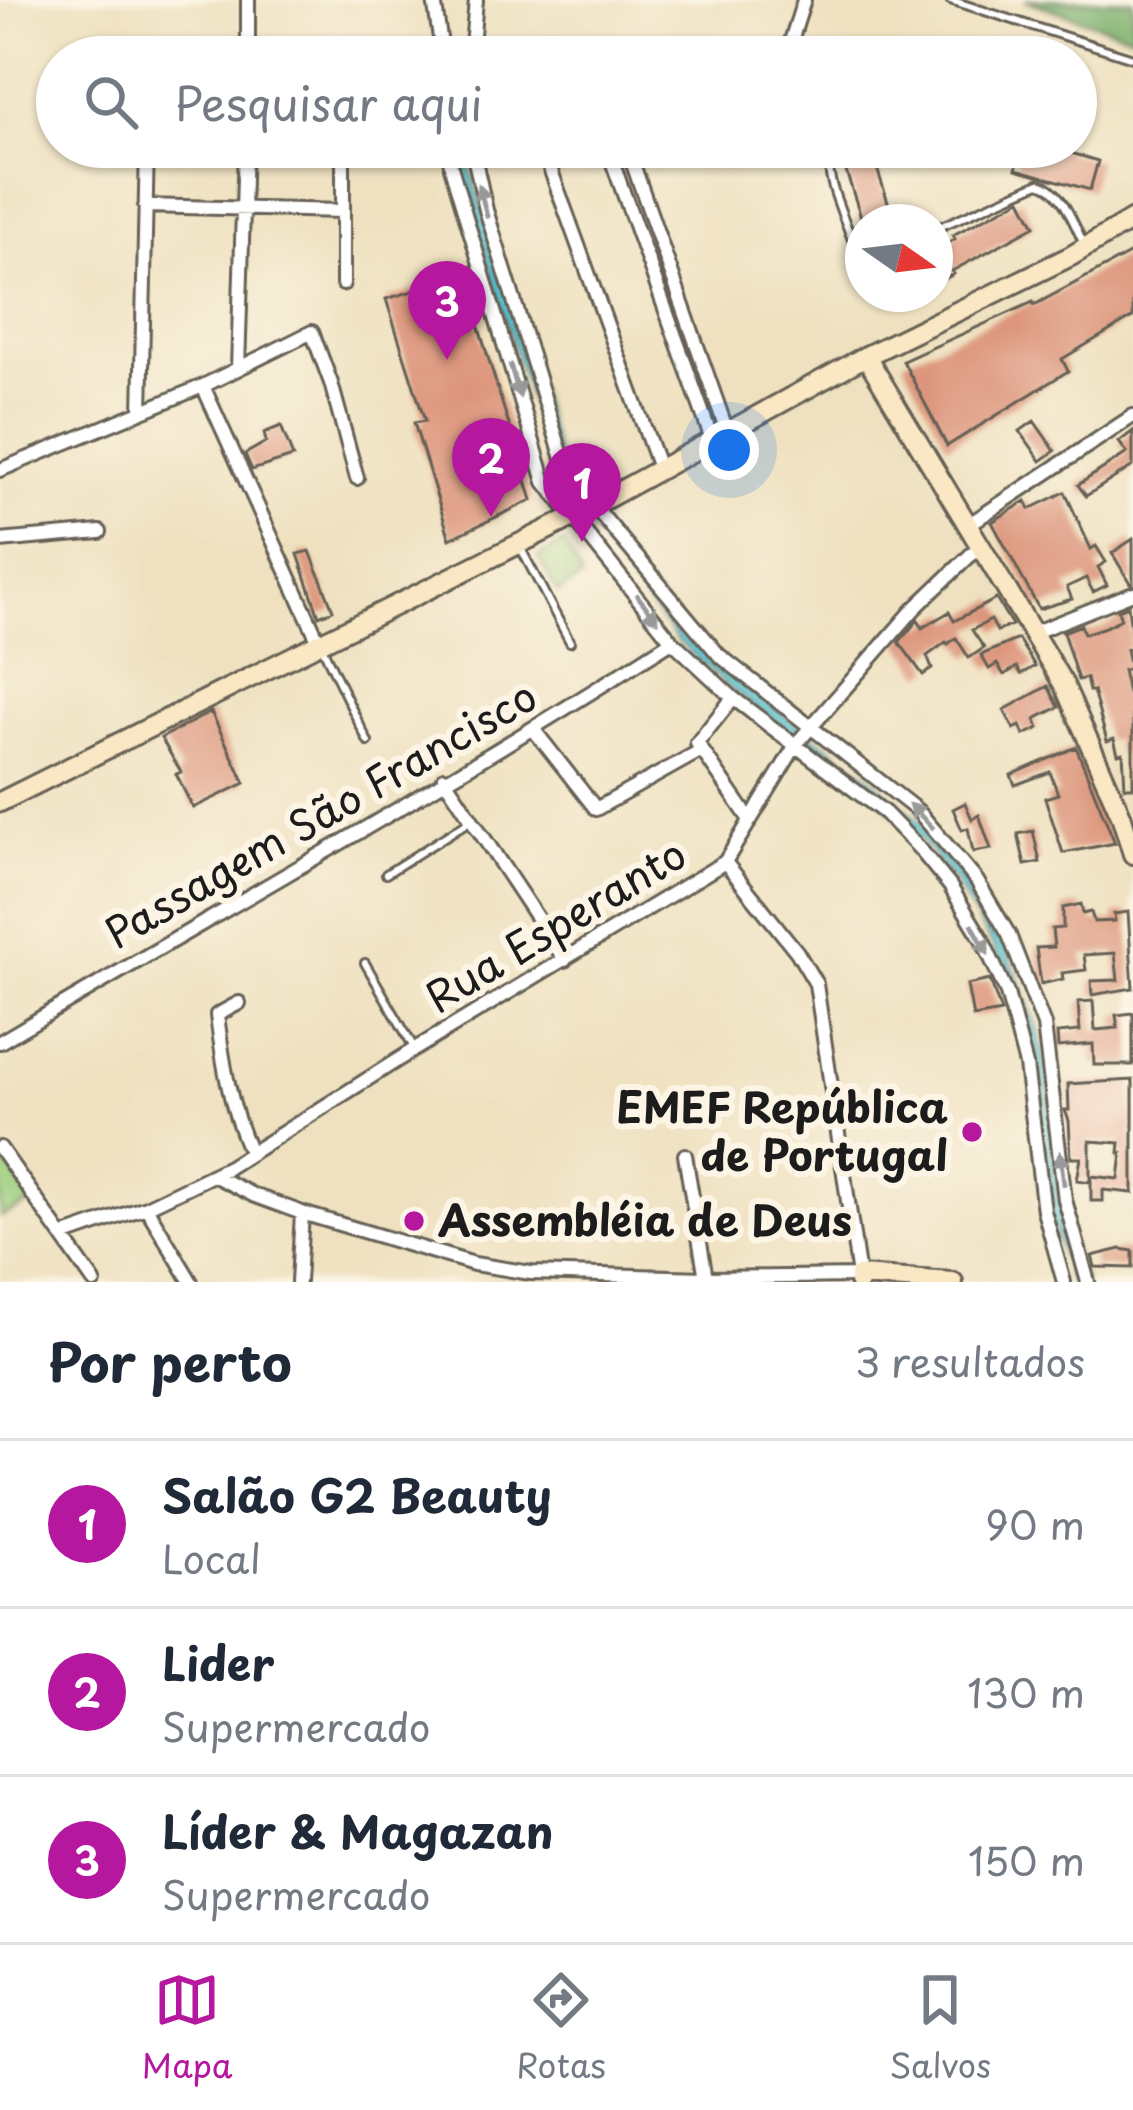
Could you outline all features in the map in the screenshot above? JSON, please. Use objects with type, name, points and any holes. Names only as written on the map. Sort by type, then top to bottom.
[{"type":"main road","points":[[0,802],[583,512],[866,356],[1133,219]]},
{"type":"main road","points":[[866,356],[1035,632],[1100,763],[1133,854]]},
{"type":"main road","points":[[859,1279],[953,1282]]},
{"type":"street","points":[[248,0],[248,36]]},
{"type":"street","points":[[434,0],[440,36]]},
{"type":"street","points":[[472,36],[476,0]]},
{"type":"street","points":[[793,36],[804,0]]},
{"type":"street","points":[[141,412],[146,168]]},
{"type":"street","points":[[238,369],[245,168]]},
{"type":"street","points":[[343,168],[343,284]]},
{"type":"street","points":[[451,168],[545,482],[583,512],[719,655],[919,848],[950,886],[982,939],[1007,993],[1026,1066],[1044,1211],[1064,1282]]},
{"type":"street","points":[[476,168],[485,210],[583,512],[672,641],[733,698],[804,735],[918,812],[976,881],[1009,935],[1044,1025],[1065,1200],[1088,1282]]},
{"type":"street","points":[[549,168],[659,468]]},
{"type":"street","points":[[615,168],[721,438]]},
{"type":"street","points":[[634,168],[721,438]]},
{"type":"street","points":[[145,206],[342,211]]},
{"type":"street","points":[[0,470],[202,386],[312,332],[357,478]]},
{"type":"street","points":[[202,386],[319,642]]},
{"type":"street","points":[[968,525],[1133,416]]},
{"type":"street","points":[[0,541],[100,532]]},
{"type":"street","name":"Rua Esperanto","points":[[62,1236],[146,1207],[213,1175],[725,862],[804,735],[914,609],[980,546]]},
{"type":"street","points":[[1035,632],[1133,593]]},
{"type":"street","name":"Passagem São Francisco","points":[[0,1042],[444,778],[534,730],[672,641]]},
{"type":"street","points":[[733,698],[698,742],[750,820]]},
{"type":"street","points":[[534,730],[596,809],[700,751]]},
{"type":"street","points":[[444,778],[565,961]]},
{"type":"street","points":[[213,1175],[302,1213],[474,1264],[573,1278],[859,1279],[816,984],[797,952],[725,862]]},
{"type":"street","points":[[239,1003],[217,1015],[225,1076],[250,1153]]},
{"type":"street","points":[[0,1148],[94,1282]]},
{"type":"street","points":[[685,1155],[706,1278]]},
{"type":"street","points":[[146,1207],[191,1282]]},
{"type":"street","points":[[298,1282],[302,1213]]},
{"type":"street","points":[[472,1282],[474,1264]]},
{"type":"lane","points":[[950,0],[1064,36]]},
{"type":"lane","points":[[1097,47],[1133,58]]},
{"type":"lane","points":[[830,168],[845,217]]},
{"type":"lane","points":[[953,222],[1039,182],[1047,183],[1085,247]]},
{"type":"lane","points":[[519,544],[570,642]]},
{"type":"lane","points":[[319,642],[368,742]]},
{"type":"lane","points":[[386,874],[471,820]]},
{"type":"lane","points":[[364,963],[415,1049]]},
{"type":"green space","points":[[1025,0],[1133,0],[1133,36]]},
{"type":"green space","points":[[564,543],[582,578],[558,593],[538,557]]},
{"type":"green space","points":[[0,1151],[33,1202],[0,1217]]},
{"type":"water","points":[[459,168],[470,168],[565,481],[698,645],[745,686],[867,774],[925,827],[1001,935],[1038,1030],[1058,1192],[1084,1282],[1070,1282],[1049,1213],[1040,1117],[1016,997],[992,944],[954,881],[916,834],[875,795],[728,687],[678,641],[556,486]]},
{"type":"building","points":[[845,168],[877,168],[889,204],[857,204]]},
{"type":"building","points":[[1016,168],[1096,168],[1090,190]]},
{"type":"building","points":[[1021,199],[1035,226],[953,270],[953,235]]},
{"type":"building","points":[[1133,252],[1133,317],[1062,359],[1068,371],[947,446],[903,361],[1034,305]]},
{"type":"building","points":[[463,276],[532,500],[450,539],[414,423],[425,421],[386,299]]},
{"type":"building","points":[[1034,421],[1055,451],[1041,461],[1020,431]]},
{"type":"building","points":[[281,426],[293,457],[252,470],[245,454],[266,442],[264,433]]},
{"type":"building","points":[[1133,431],[1133,466],[1086,496],[1078,485],[1127,453],[1119,442]]},
{"type":"building","points":[[1065,492],[1091,549],[1096,546],[1106,562],[1098,567],[1107,585],[1093,592],[1086,578],[1067,587],[1072,599],[1039,609],[992,522],[1026,501],[1030,509]]},
{"type":"building","points":[[1133,539],[1133,583],[1130,583],[1112,553]]},
{"type":"building","points":[[310,551],[333,610],[319,616],[298,554]]},
{"type":"building","points":[[996,599],[1012,625],[997,631],[991,620],[972,630],[984,648],[969,658],[956,638],[927,656],[932,669],[923,675],[899,642],[918,620],[922,628],[949,612],[954,621]]},
{"type":"building","points":[[1128,606],[1133,647],[1126,649],[1130,669],[1123,670],[1128,693],[1133,692],[1133,787],[1125,787],[1123,753],[1118,754],[1114,739],[1107,741],[1093,691],[1086,678],[1078,680],[1063,632],[1081,625],[1084,634],[1105,627],[1121,619],[1118,610]]},
{"type":"building","points":[[1018,639],[1035,666],[1021,674],[1017,667],[1004,675],[997,664],[989,669],[981,655]]},
{"type":"building","points":[[1048,686],[1059,707],[1035,719],[1039,728],[1024,735],[1020,726],[1014,729],[1004,710]]},
{"type":"building","points":[[211,712],[245,783],[193,808],[176,774],[181,772],[161,738]]},
{"type":"building","points":[[1076,747],[1115,843],[1063,853],[1045,798],[1058,794],[1050,772],[1015,785],[1011,775]]},
{"type":"building","points":[[965,803],[972,819],[979,815],[991,849],[973,852],[968,828],[962,830],[953,809]]},
{"type":"building","points":[[1033,831],[1040,862],[1025,865],[1018,834]]},
{"type":"building","points":[[1081,904],[1083,914],[1091,912],[1094,922],[1115,921],[1114,914],[1128,912],[1133,988],[1092,995],[1091,981],[1118,980],[1115,953],[1084,955],[1086,970],[1062,973],[1063,979],[1041,984],[1036,948],[1054,947],[1052,929],[1063,928],[1063,908]]},
{"type":"building","points":[[990,980],[1001,1012],[973,1017],[967,985]]},
{"type":"building","points":[[1093,1001],[1095,1030],[1118,1028],[1116,1015],[1133,1013],[1133,1065],[1094,1065],[1093,1044],[1058,1047],[1057,1033],[1080,1031],[1078,1002]]},
{"type":"building","points":[[1133,1080],[1133,1193],[1103,1190],[1103,1201],[1091,1201],[1091,1176],[1119,1179],[1122,1153],[1120,1143],[1090,1141],[1090,1182],[1077,1180],[1081,1158],[1071,1158],[1065,1110],[1069,1110],[1068,1084]]},
{"type":"building","points":[[1133,1251],[1133,1268],[1095,1267],[1092,1256]]},
{"type":"place","name":"Líder & Magazan","points":[[447,360]]},
{"type":"place","name":"Lider","points":[[491,517]]},
{"type":"place","name":"Salão G2 Beauty","points":[[582,542]]},
{"type":"place","name":"EMEF República de Portugal","points":[[972,1132]]},
{"type":"place","name":"Assembléia de Deus","points":[[414,1221]]}]
